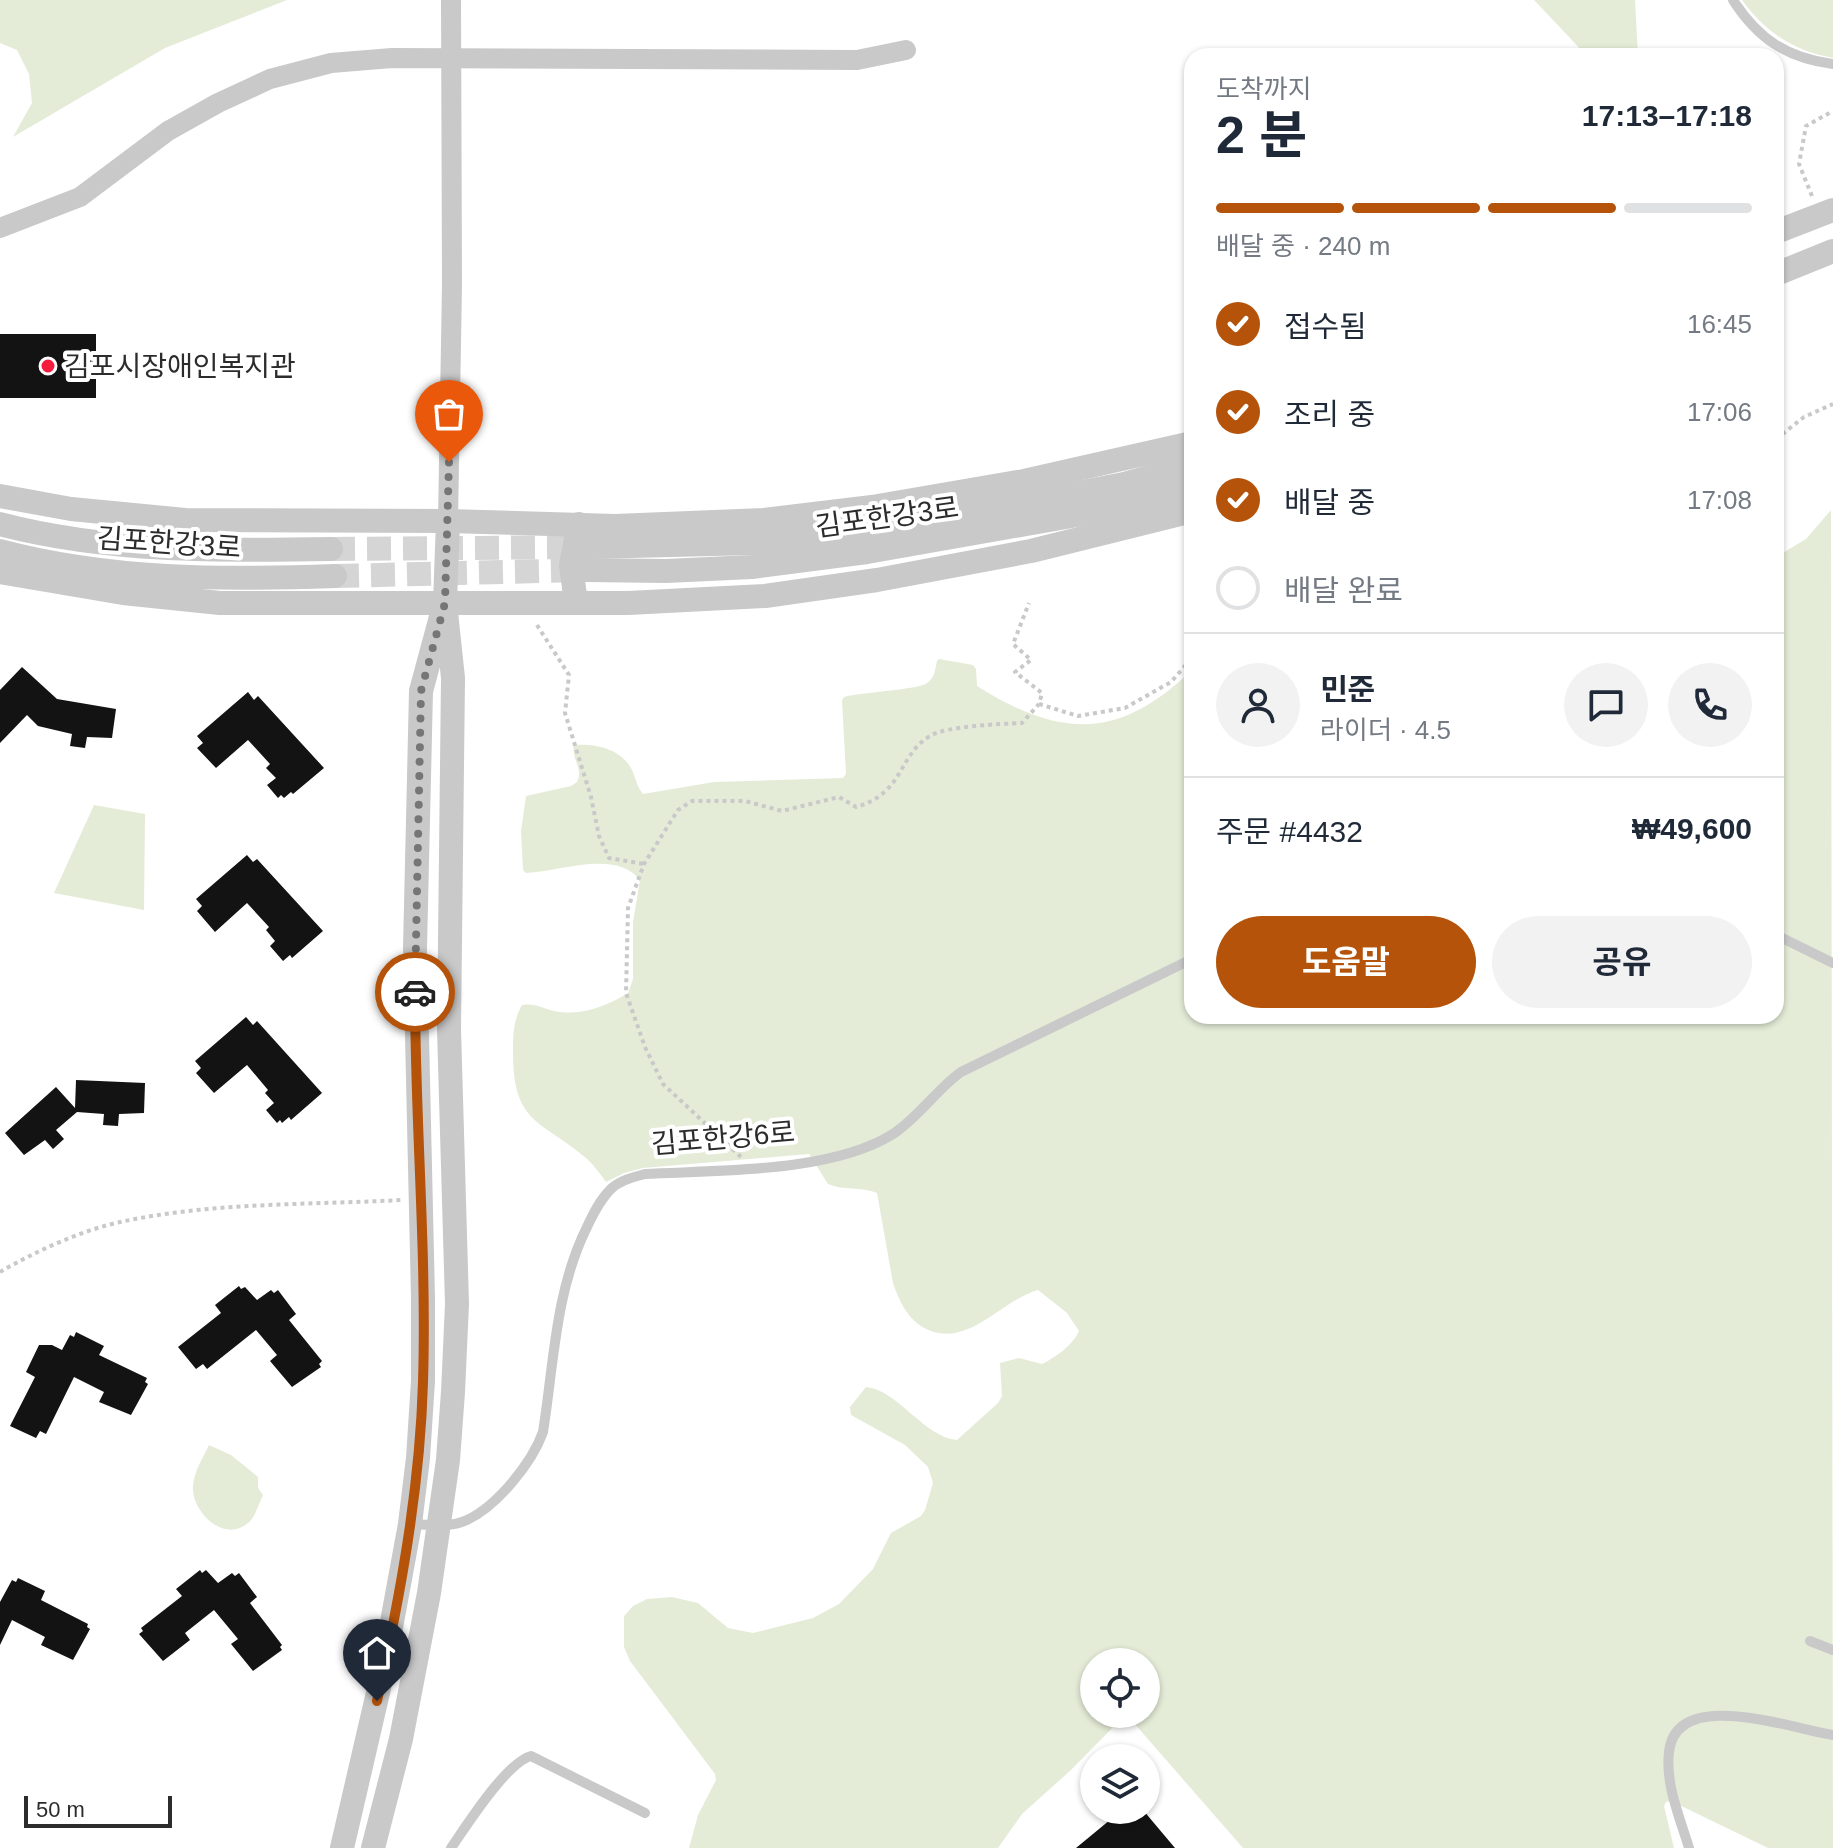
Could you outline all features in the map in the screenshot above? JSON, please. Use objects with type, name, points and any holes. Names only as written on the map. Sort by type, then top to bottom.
[{"type":"street","points":[[373,1848],[409,1698],[439,1526],[448,1460],[457,1304],[449,1029],[453,678],[445,603],[452,284],[451,0]]},
{"type":"street","points":[[0,228],[80,197],[168,131],[218,103],[270,79],[331,63],[392,58],[857,60],[906,50]]},
{"type":"street","points":[[1784,229],[1833,210]]},
{"type":"street","points":[[1784,271],[1833,251]]},
{"type":"street","points":[[576,603],[571,565],[584,547],[615,526],[764,520],[872,507],[1055,475],[1184,445]]},
{"type":"street","name":"김포한강3로","points":[[584,547],[755,543],[868,529],[1124,484],[1184,467]]},
{"type":"street","name":"김포한강3로","points":[[584,547],[666,571],[752,567],[867,552],[1113,509],[1184,491]]},
{"type":"street","points":[[0,496],[71,509],[185,520],[448,521],[584,547]]},
{"type":"street","points":[[0,572],[123,593],[206,601],[695,601],[765,596],[877,580],[1031,551],[1184,513]]},
{"type":"street","points":[[338,603],[345,568],[345,542],[340,521]]},
{"type":"street","name":"김포한강3로","points":[[0,524],[106,542],[163,547],[220,551],[331,549]]},
{"type":"street","name":"김포한강3로","points":[[0,551],[96,570],[163,577],[335,576]]},
{"type":"street","points":[[342,1848],[383,1671],[410,1524],[418,1458],[423,1381],[415,962],[421,691],[445,603]]},
{"type":"lane","points":[[1733,0],[1757,30],[1780,48]]},
{"type":"lane","points":[[1784,51],[1801,59],[1833,64]]},
{"type":"lane","points":[[1784,939],[1833,963]]},
{"type":"lane","name":"김포한강6로","points":[[410,1524],[439,1526],[466,1521],[493,1502],[529,1461],[543,1432],[563,1289],[590,1219],[612,1188],[622,1181],[645,1174],[754,1168],[833,1157],[875,1143],[911,1121],[943,1085],[961,1072],[1184,963]]},
{"type":"lane","points":[[1810,1641],[1833,1650]]},
{"type":"lane","points":[[1689,1848],[1671,1786],[1669,1767],[1669,1749],[1674,1735],[1684,1723],[1695,1717],[1723,1715],[1833,1735]]},
{"type":"lane","points":[[451,1848],[507,1774],[521,1759],[531,1756],[645,1813]]},
{"type":"path","points":[[1799,164],[1806,126],[1833,111]]},
{"type":"path","points":[[1784,433],[1804,417],[1833,404]]},
{"type":"path","points":[[754,1168],[663,1084],[626,993],[628,908],[644,864],[678,810],[692,801],[745,801],[782,811],[839,797],[856,807],[871,803],[895,784],[910,755],[931,735],[976,726],[1022,723],[1039,704],[1042,693],[1015,672],[1031,660],[1013,644],[1029,603]]},
{"type":"path","points":[[534,621],[569,675],[565,713],[604,847],[609,858],[644,864]]},
{"type":"path","points":[[1039,704],[1078,716],[1125,708],[1171,682],[1184,667]]},
{"type":"path","points":[[0,1272],[36,1251],[123,1221],[226,1208],[421,1199]]},
{"type":"green space","points":[[0,0],[287,0],[165,48],[13,137],[32,103],[29,74],[17,50],[0,43]]},
{"type":"green space","points":[[1534,0],[1635,0],[1638,48],[1579,48]]},
{"type":"green space","points":[[1742,0],[1833,0],[1833,58],[1793,45],[1771,31]]},
{"type":"green space","points":[[1831,510],[1833,1848],[1768,1848],[1671,1801],[1664,1806],[1674,1848],[1243,1848],[1160,1753],[1160,1744],[1152,1744],[1138,1728],[1160,1728],[1160,1648],[1080,1648],[1080,1728],[1112,1728],[1097,1744],[1080,1744],[1080,1761],[1022,1814],[998,1848],[689,1848],[698,1815],[716,1780],[715,1774],[630,1661],[624,1647],[624,1616],[633,1606],[647,1599],[672,1597],[698,1603],[728,1628],[753,1633],[813,1618],[839,1604],[873,1569],[891,1533],[921,1516],[933,1483],[928,1467],[905,1445],[851,1415],[850,1407],[866,1387],[889,1396],[934,1431],[957,1440],[1002,1396],[1000,1363],[1019,1358],[1042,1364],[1064,1350],[1079,1331],[1067,1313],[1038,1290],[960,1332],[946,1334],[923,1327],[906,1312],[893,1283],[877,1193],[828,1184],[809,1154],[643,1168],[606,1182],[586,1158],[533,1118],[518,1094],[514,1076],[513,1034],[522,1005],[560,1012],[587,1010],[628,993],[633,979],[633,922],[640,880],[629,871],[602,864],[540,872],[526,873],[523,870],[521,831],[526,796],[577,782],[579,772],[574,745],[599,746],[615,752],[628,763],[643,794],[714,782],[843,778],[846,774],[844,697],[927,683],[932,679],[939,659],[973,665],[977,686],[1036,716],[1063,723],[1089,724],[1114,720],[1165,693],[1184,677],[1184,1024],[1784,1024],[1784,552],[1806,539]]},
{"type":"green space","points":[[94,805],[145,814],[144,910],[54,893]]},
{"type":"green space","points":[[209,1445],[231,1455],[258,1477],[258,1488],[263,1495],[253,1518],[239,1528],[229,1530],[220,1527],[211,1522],[197,1505],[193,1486],[195,1475]]},
{"type":"building","name":"김포시장애인복지관","points":[[0,334],[96,334],[96,398],[0,398]]},
{"type":"building","points":[[22,667],[57,699],[116,709],[112,738],[87,737],[85,748],[70,746],[72,734],[38,726],[27,715],[0,743],[0,690]]},
{"type":"building","points":[[248,692],[254,700],[258,696],[324,768],[284,798],[281,795],[278,798],[267,785],[276,778],[266,768],[270,764],[248,740],[216,768],[197,748],[203,743],[197,736]]},
{"type":"building","points":[[247,855],[253,862],[257,859],[323,931],[292,958],[290,955],[283,961],[270,946],[275,941],[266,930],[269,927],[247,903],[215,932],[197,911],[202,906],[196,899]]},
{"type":"building","points":[[246,1017],[253,1025],[257,1021],[322,1093],[291,1120],[289,1117],[277,1123],[266,1110],[274,1103],[265,1093],[268,1090],[247,1065],[214,1093],[196,1073],[201,1068],[195,1061]]},
{"type":"building","points":[[76,1080],[145,1083],[144,1113],[119,1114],[118,1126],[103,1125],[104,1114],[77,1112],[56,1130],[64,1139],[53,1149],[45,1140],[24,1155],[5,1133],[56,1087],[75,1108]]},
{"type":"building","points":[[239,1286],[241,1289],[245,1287],[257,1300],[271,1290],[274,1293],[278,1290],[296,1314],[289,1320],[322,1361],[319,1364],[321,1367],[292,1387],[270,1361],[277,1355],[256,1330],[207,1369],[203,1364],[196,1369],[178,1347],[221,1313],[215,1305]]},
{"type":"building","points":[[76,1332],[104,1346],[99,1355],[147,1378],[145,1382],[148,1384],[131,1415],[99,1402],[104,1392],[74,1377],[46,1434],[40,1431],[36,1438],[10,1426],[35,1377],[26,1372],[39,1345],[52,1345],[62,1350],[70,1335],[74,1337]]},
{"type":"building","points":[[200,1570],[202,1573],[206,1570],[218,1583],[232,1573],[235,1576],[239,1573],[257,1597],[250,1603],[282,1645],[282,1650],[253,1671],[231,1644],[238,1639],[214,1610],[185,1633],[190,1640],[163,1661],[139,1634],[143,1631],[141,1628],[182,1596],[176,1589]]},
{"type":"building","points":[[18,1578],[45,1591],[41,1600],[88,1624],[90,1629],[73,1660],[41,1645],[45,1637],[12,1620],[0,1645],[0,1602],[12,1580],[16,1582]]},
{"type":"building","points":[[1105,1824],[1155,1824],[1175,1848],[1076,1848]]},
{"type":"tunnel","points":[[331,549],[588,547]]},
{"type":"tunnel","points":[[335,576],[586,570]]},
{"type":"way so far","points":[[415,992],[421,691],[445,603],[449,462]]},
{"type":"place","name":"김포시장애인복지관","points":[[48,366]]},
{"type":"route","points":[[377,1701],[410,1524],[423,1381],[415,992]]}]
